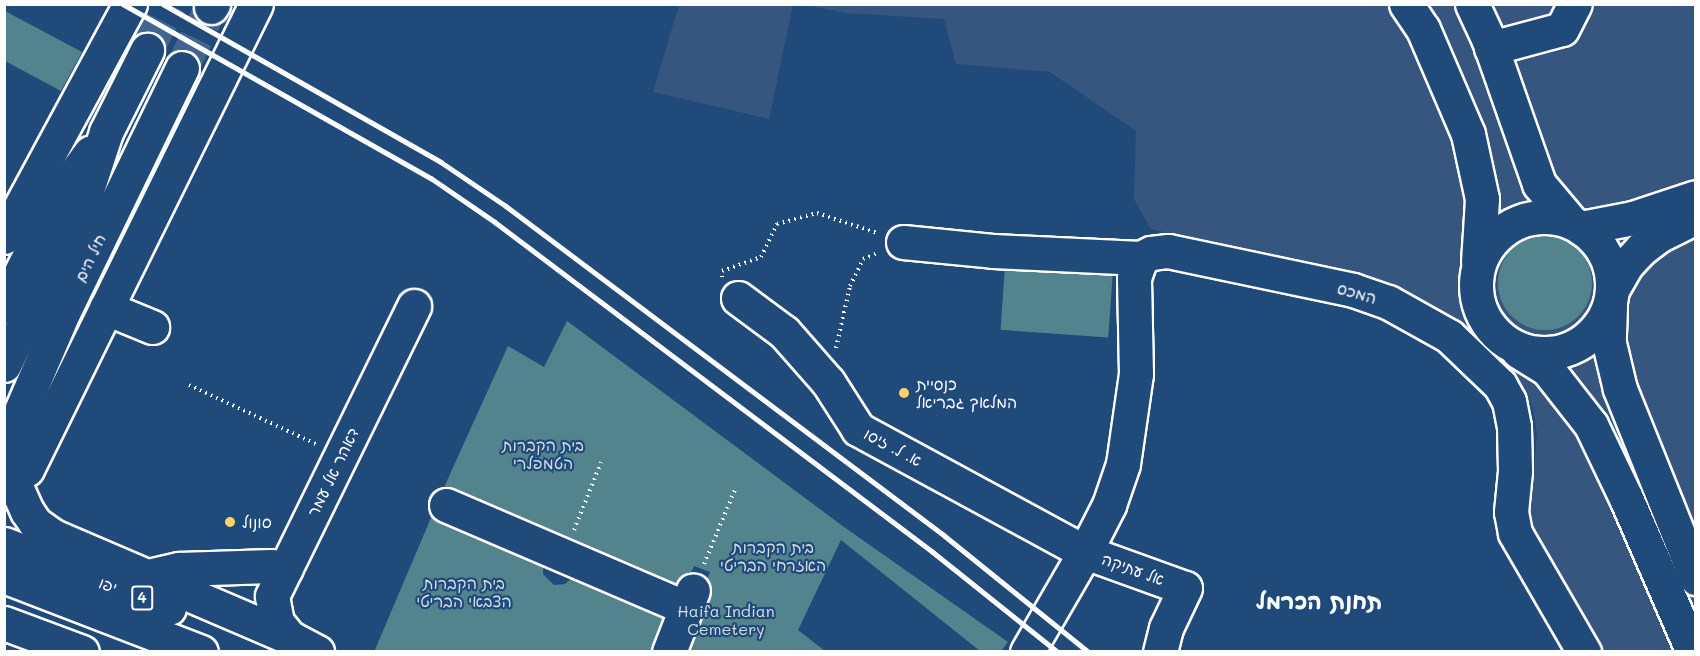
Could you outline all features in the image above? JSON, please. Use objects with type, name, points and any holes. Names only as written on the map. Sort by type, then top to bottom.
[{"type":"main road","points":[[4,237],[130,4]]},
{"type":"main road","points":[[9,485],[27,469],[256,4]]},
{"type":"main road","points":[[1406,4],[1423,29],[1468,134],[1482,199],[1475,285],[1478,307],[1488,326],[1504,342],[1548,370],[1591,425],[1692,647]]},
{"type":"main road","points":[[1472,4],[1490,43]]},
{"type":"main road","points":[[1478,4],[1539,184],[1576,225],[1595,239],[1605,254],[1611,270],[1609,343],[1620,389],[1695,578]]},
{"type":"main road","points":[[1486,4],[1490,43]]},
{"type":"main road","points":[[1490,43],[1562,29],[1575,4]]},
{"type":"main road","name":"חיל הים","points":[[4,365],[84,200],[106,132],[147,50]]},
{"type":"main road","name":"חיל הים","points":[[5,449],[64,311],[182,68]]},
{"type":"main road","name":"חיל הים","points":[[4,306],[61,192],[106,132]]},
{"type":"main road","points":[[1478,264],[1494,238],[1511,225],[1530,218],[1551,217],[1576,225],[1633,218],[1695,196]]},
{"type":"main road","points":[[1504,342],[1524,351],[1545,354],[1566,350],[1585,340],[1600,325],[1627,264],[1658,236],[1695,217]]},
{"type":"main road","name":"המכס","points":[[903,242],[993,252],[1141,258],[1151,253],[1168,251],[1353,290],[1388,302],[1439,331],[1477,361],[1500,385],[1509,401],[1514,426],[1515,471],[1511,512],[1515,532],[1584,651]]},
{"type":"main road","points":[[1027,651],[1085,552],[1108,505],[1123,464],[1136,374],[1134,278],[1141,258]]},
{"type":"main road","name":"א. ל. זיסו","points":[[738,298],[784,332],[828,382],[858,429],[1085,552]]},
{"type":"main road","name":"דאהר אל עמר","points":[[295,646],[277,622],[272,596],[414,306]]},
{"type":"main road","points":[[106,308],[152,327]]},
{"type":"main road","points":[[5,449],[9,485],[35,523],[53,536],[148,576],[295,646]]},
{"type":"main road","points":[[446,505],[564,556],[690,599],[669,651]]},
{"type":"main road","name":"יפו","points":[[4,544],[295,646]]},
{"type":"main road","name":"אל עתיקה","points":[[1085,552],[1185,588],[1166,628],[1160,651]]},
{"type":"main road","points":[[148,576],[179,569],[271,566],[286,568]]},
{"type":"main road","points":[[4,576],[201,651]]},
{"type":"main road","points":[[4,623],[82,651]]},
{"type":"path","points":[[738,298],[722,283],[722,271],[761,257],[777,224],[817,213],[903,242]]},
{"type":"path","points":[[828,382],[850,285],[863,259],[903,242]]},
{"type":"path","points":[[189,385],[341,455]]},
{"type":"path","points":[[564,556],[601,462]]},
{"type":"path","points":[[690,599],[736,487]]},
{"type":"shaded area","points":[[679,5],[793,5],[769,119],[653,92]]},
{"type":"shaded area","points":[[805,5],[1695,5],[1695,651],[1601,651],[1529,530],[1537,434],[1533,407],[1510,365],[1429,306],[1392,287],[1151,229],[1134,199],[1136,131],[1050,72],[956,64],[944,19],[846,13]]},
{"type":"green space","points":[[5,11],[82,52],[61,91],[5,61]]},
{"type":"green space","points":[[1545,236],[1563,239],[1578,250],[1589,265],[1592,283],[1589,301],[1578,316],[1563,327],[1545,330],[1527,327],[1512,316],[1501,301],[1498,283],[1501,265],[1512,250],[1527,239]]},
{"type":"green space","points":[[1005,266],[1113,274],[1108,337],[1001,330]]},
{"type":"green space","points":[[567,321],[844,527],[1008,642],[1001,651],[980,651],[841,540],[798,630],[825,651],[679,651],[710,572],[694,566],[681,597],[441,494],[508,346],[544,367]]},
{"type":"green space","name":"בית הקברות הצבאי הבריטי","points":[[433,513],[544,560],[543,574],[554,585],[565,584],[573,577],[673,617],[659,651],[374,652]]},
{"type":"tunnel","points":[[147,50],[170,4]]},
{"type":"tunnel","points":[[182,68],[211,7]]},
{"type":"railway","points":[[123,4],[431,178],[495,222],[933,552],[1058,652]]},
{"type":"railway","points":[[163,4],[441,162],[506,206],[945,536],[1089,652]]},
{"type":"place","name":"כנסיית המלאך גבריאל","points":[[904,393]]},
{"type":"place","name":"סונול","points":[[230,522]]},
{"type":"district","name":"תחנת הכרמל","points":[[1319,601]]},
{"type":"park label","name":"בית הקברות הטמפלרי","points":[[543,454]]},
{"type":"park label","name":"בית הקברות האזרחי הבריטי","points":[[773,556]]},
{"type":"park label","name":"Haifa Indian Cemetery","points":[[726,620]]}]
